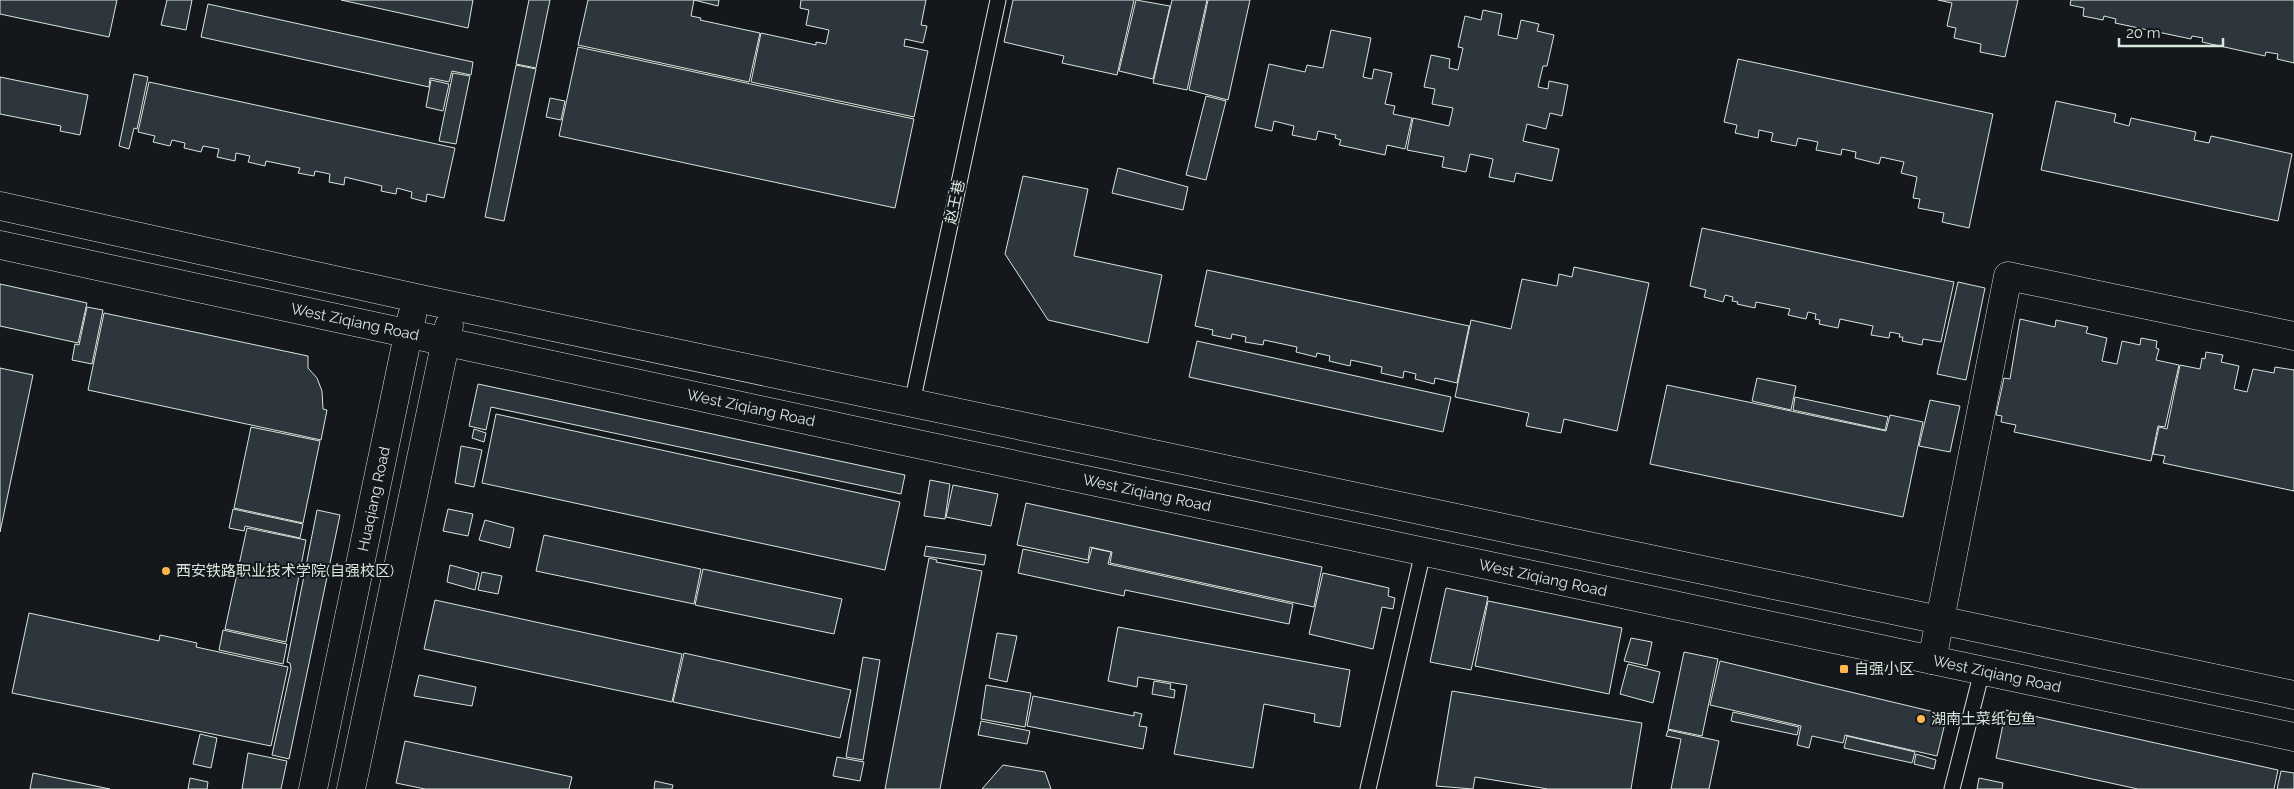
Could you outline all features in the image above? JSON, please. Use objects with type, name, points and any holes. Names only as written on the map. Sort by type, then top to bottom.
[{"type":"main road","points":[[0,206],[416,298],[2294,695]]},
{"type":"main road","name":"West Ziqiang Road","points":[[0,244],[446,342],[2294,738]]},
{"type":"main road","points":[[1932,660],[2008,276],[2294,336]]},
{"type":"main road","name":"Huaqiang Road","points":[[313,789],[416,298]]},
{"type":"main road","points":[[352,789],[453,305]]},
{"type":"lane","name":"赵王巷","points":[[912,403],[998,0]]},
{"type":"lane","points":[[1368,789],[1423,552]]},
{"type":"lane","points":[[1952,789],[1982,671]]},
{"type":"building","points":[[0,0],[117,0],[109,37],[0,14]]},
{"type":"building","points":[[167,0],[192,0],[186,30],[161,25]]},
{"type":"building","points":[[341,0],[473,0],[468,28]]},
{"type":"building","points":[[529,0],[550,0],[536,68],[516,64]]},
{"type":"building","points":[[588,0],[694,0],[691,16],[701,18],[700,20],[760,33],[749,82],[578,45]]},
{"type":"building","points":[[694,0],[719,0],[718,6]]},
{"type":"building","points":[[801,0],[926,0],[921,25],[927,26],[923,43],[905,39],[904,46],[928,51],[914,117],[751,82],[761,33],[816,45],[816,42],[826,44],[829,30],[806,25],[809,10],[800,8]]},
{"type":"building","points":[[1013,0],[1134,0],[1117,75],[1062,63],[1064,56],[1004,42]]},
{"type":"building","points":[[1136,0],[1170,6],[1153,79],[1119,71]]},
{"type":"building","points":[[1172,0],[1207,0],[1187,90],[1153,83]]},
{"type":"building","points":[[1208,0],[1250,0],[1228,100],[1189,90]]},
{"type":"building","points":[[1938,0],[2018,0],[2005,57],[1980,52],[1981,44],[1954,38],[1956,28],[1947,26],[1952,3]]},
{"type":"building","points":[[2071,0],[2294,0],[2294,63],[2277,59],[2278,54],[2266,52],[2265,56],[2202,42],[2203,38],[2192,36],[2191,39],[2115,23],[2116,19],[2104,16],[2103,20],[2083,16],[2084,8],[2070,5]]},
{"type":"building","points":[[208,4],[473,62],[471,75],[452,71],[449,82],[430,78],[429,87],[201,37]]},
{"type":"building","points":[[1483,10],[1502,14],[1498,35],[1517,39],[1521,20],[1539,24],[1537,31],[1554,35],[1547,66],[1543,66],[1538,87],[1548,89],[1549,81],[1568,85],[1562,116],[1550,113],[1546,129],[1527,124],[1523,141],[1559,149],[1552,181],[1516,173],[1514,182],[1489,177],[1493,159],[1470,154],[1466,172],[1442,167],[1444,157],[1407,150],[1413,118],[1449,126],[1453,108],[1432,104],[1435,89],[1424,87],[1431,55],[1450,59],[1449,68],[1458,70],[1463,48],[1458,47],[1465,16],[1481,20]]},
{"type":"building","points":[[1331,30],[1371,38],[1363,77],[1372,79],[1374,69],[1392,73],[1385,104],[1395,106],[1393,114],[1412,118],[1405,149],[1387,145],[1385,155],[1339,145],[1341,140],[1335,138],[1336,135],[1318,131],[1316,140],[1292,135],[1294,126],[1274,121],[1272,131],[1255,127],[1269,64],[1305,72],[1307,65],[1323,68]]},
{"type":"building","points":[[578,47],[914,119],[895,208],[559,136]]},
{"type":"building","points":[[1738,59],[1993,114],[1969,228],[1942,222],[1944,213],[1918,208],[1920,199],[1913,198],[1917,177],[1901,173],[1904,162],[1881,157],[1879,164],[1855,158],[1856,152],[1842,149],[1841,155],[1816,150],[1818,142],[1798,138],[1796,146],[1771,141],[1773,133],[1759,130],[1758,138],[1735,133],[1737,125],[1724,122]]},
{"type":"building","points":[[516,65],[536,69],[504,221],[485,217]]},
{"type":"building","points":[[453,73],[470,76],[456,144],[439,141]]},
{"type":"building","points":[[134,74],[148,77],[137,129],[134,128],[129,149],[119,146]]},
{"type":"building","points":[[0,77],[88,95],[80,135],[60,131],[61,126],[0,114]]},
{"type":"building","points":[[431,80],[449,84],[443,111],[426,107]]},
{"type":"building","points":[[149,82],[455,148],[444,198],[427,194],[426,202],[411,198],[412,192],[397,188],[396,194],[381,191],[382,186],[345,177],[344,185],[329,182],[330,174],[315,171],[314,176],[298,173],[300,168],[266,161],[265,166],[248,162],[250,156],[236,153],[235,161],[217,157],[219,149],[203,146],[201,152],[184,148],[185,143],[172,140],[170,146],[153,142],[155,136],[138,132]]},
{"type":"building","points":[[1206,96],[1226,101],[1206,180],[1186,175]]},
{"type":"building","points":[[550,98],[565,101],[561,120],[546,117]]},
{"type":"building","points":[[2056,101],[2116,114],[2114,122],[2129,126],[2131,118],[2196,132],[2194,140],[2209,143],[2211,136],[2292,154],[2278,221],[2041,170]]},
{"type":"building","points":[[1118,168],[1188,187],[1183,210],[1112,193]]},
{"type":"building","points":[[1023,176],[1088,189],[1074,256],[1162,275],[1148,343],[1048,320],[1005,254]]},
{"type":"building","points":[[1702,228],[1954,282],[1941,342],[1923,339],[1922,345],[1902,341],[1903,337],[1899,337],[1900,334],[1890,332],[1889,338],[1871,335],[1873,326],[1840,319],[1838,328],[1819,324],[1820,320],[1815,319],[1816,314],[1808,312],[1806,319],[1788,315],[1790,309],[1756,302],[1755,308],[1737,304],[1738,302],[1732,301],[1733,297],[1725,295],[1723,302],[1704,297],[1706,290],[1690,286]]},
{"type":"building","points":[[1574,267],[1649,283],[1617,431],[1564,419],[1561,433],[1526,426],[1529,413],[1455,397],[1471,320],[1511,329],[1522,279],[1557,286],[1559,274],[1572,277]]},
{"type":"building","points":[[1207,270],[1469,326],[1457,383],[1435,378],[1434,384],[1415,379],[1416,374],[1404,371],[1403,378],[1381,373],[1382,367],[1351,360],[1350,366],[1329,361],[1330,356],[1317,353],[1316,357],[1296,352],[1297,347],[1264,340],[1263,345],[1245,342],[1246,337],[1232,334],[1231,339],[1212,335],[1213,330],[1195,326]]},
{"type":"building","points":[[1958,282],[1985,288],[1966,380],[1937,374]]},
{"type":"building","points":[[0,284],[87,303],[78,343],[0,326]]},
{"type":"building","points":[[87,307],[103,310],[92,364],[72,360],[75,344],[79,345]]},
{"type":"building","points":[[104,313],[308,356],[308,368],[317,378],[322,391],[323,409],[327,410],[321,440],[88,390]]},
{"type":"building","points":[[2020,319],[2055,327],[2056,320],[2088,327],[2086,333],[2107,338],[2102,361],[2117,364],[2122,341],[2140,345],[2141,338],[2157,341],[2156,348],[2159,349],[2156,360],[2179,365],[2165,427],[2158,426],[2151,461],[2014,432],[2016,425],[2001,422],[2002,416],[1996,415],[2004,378],[2010,379]]},
{"type":"building","points":[[1197,341],[1451,397],[1443,432],[1189,377]]},
{"type":"building","points":[[2206,352],[2223,355],[2221,362],[2239,366],[2234,389],[2247,392],[2253,369],[2274,373],[2275,367],[2294,370],[2294,491],[2163,463],[2165,456],[2153,454],[2159,427],[2167,429],[2180,365],[2200,369],[2202,358],[2205,359]]},
{"type":"building","points":[[0,368],[33,375],[0,532]]},
{"type":"building","points":[[1757,378],[1796,386],[1791,410],[1752,401]]},
{"type":"building","points":[[478,384],[905,475],[901,494],[491,407],[486,430],[469,426]]},
{"type":"building","points":[[1667,385],[1886,431],[1890,415],[1923,422],[1903,517],[1650,464]]},
{"type":"building","points":[[1795,397],[1888,417],[1885,430],[1793,410]]},
{"type":"building","points":[[1930,400],[1960,406],[1950,452],[1919,446]]},
{"type":"building","points":[[496,414],[900,502],[885,570],[482,483]]},
{"type":"building","points":[[251,427],[320,441],[303,523],[234,508]]},
{"type":"building","points":[[474,429],[486,433],[484,442],[472,438]]},
{"type":"building","points":[[461,446],[482,450],[474,487],[455,483]]},
{"type":"building","points":[[930,480],[950,484],[945,519],[924,516]]},
{"type":"building","points":[[953,485],[998,494],[991,526],[946,517]]},
{"type":"building","points":[[1026,503],[1322,567],[1314,607],[1110,563],[1112,552],[1090,547],[1088,560],[1017,545]]},
{"type":"building","points":[[233,509],[303,524],[300,538],[245,526],[244,531],[229,528]]},
{"type":"building","points":[[448,509],[473,514],[468,536],[443,531]]},
{"type":"building","points":[[317,510],[340,515],[289,759],[272,755],[291,669],[290,663],[287,662]]},
{"type":"building","points":[[485,520],[514,528],[510,548],[479,540]]},
{"type":"building","points":[[247,528],[306,540],[286,642],[225,629]]},
{"type":"building","points":[[544,535],[701,569],[694,604],[536,571]]},
{"type":"building","points":[[926,546],[986,555],[984,565],[924,556]]},
{"type":"building","points":[[1092,548],[1111,552],[1108,564],[1293,604],[1289,624],[1125,590],[1124,596],[1018,573],[1023,549],[1088,563]]},
{"type":"building","points":[[929,558],[937,560],[936,562],[982,571],[940,789],[885,789]]},
{"type":"building","points":[[450,565],[479,573],[475,590],[447,582]]},
{"type":"building","points":[[703,569],[842,599],[834,634],[695,605]]},
{"type":"building","points":[[482,572],[502,576],[498,594],[478,590]]},
{"type":"building","points":[[1323,573],[1389,588],[1388,596],[1395,598],[1393,609],[1382,607],[1373,649],[1309,634]]},
{"type":"building","points":[[1446,588],[1488,597],[1471,670],[1430,662]]},
{"type":"building","points":[[435,600],[682,654],[672,702],[424,649]]},
{"type":"building","points":[[1488,601],[1622,628],[1609,694],[1475,666]]},
{"type":"building","points":[[29,613],[159,641],[160,635],[197,643],[196,647],[288,667],[271,746],[12,693]]},
{"type":"building","points":[[1118,627],[1350,670],[1340,727],[1314,722],[1315,714],[1264,704],[1253,768],[1174,754],[1187,685],[1138,677],[1137,687],[1108,681]]},
{"type":"building","points":[[223,630],[287,644],[283,664],[219,650]]},
{"type":"building","points":[[997,633],[1017,636],[1007,682],[989,678]]},
{"type":"building","points":[[1631,638],[1652,642],[1647,666],[1624,661]]},
{"type":"building","points":[[1684,652],[1718,659],[1702,736],[1668,729]]},
{"type":"building","points":[[684,653],[851,690],[840,738],[673,702]]},
{"type":"building","points":[[863,657],[880,660],[863,760],[846,757]]},
{"type":"building","points":[[1720,661],[1947,715],[1937,756],[1845,735],[1843,743],[1812,736],[1809,748],[1797,745],[1801,726],[1710,705]]},
{"type":"building","points":[[1628,664],[1660,672],[1653,703],[1620,694]]},
{"type":"building","points":[[419,675],[476,687],[472,706],[414,696]]},
{"type":"building","points":[[1154,681],[1171,684],[1170,689],[1175,690],[1174,698],[1152,694]]},
{"type":"building","points":[[986,685],[1031,693],[1025,727],[981,719]]},
{"type":"building","points":[[1452,691],[1642,723],[1631,789],[1548,789],[1475,777],[1473,789],[1436,786]]},
{"type":"building","points":[[1033,696],[1134,716],[1134,712],[1142,714],[1139,726],[1147,727],[1143,749],[1027,726]]},
{"type":"building","points":[[2006,710],[2278,770],[2274,789],[2138,789],[1996,758]]},
{"type":"building","points":[[1733,712],[1799,727],[1797,735],[1731,721]]},
{"type":"building","points":[[981,721],[1030,731],[1027,744],[978,735]]},
{"type":"building","points":[[1668,730],[1719,741],[1709,789],[1671,789],[1681,739],[1666,736]]},
{"type":"building","points":[[200,734],[217,738],[211,768],[193,764]]},
{"type":"building","points":[[1847,736],[1915,752],[1912,763],[1844,748]]},
{"type":"building","points":[[405,741],[572,777],[569,789],[425,789],[396,783]]},
{"type":"building","points":[[248,753],[287,761],[281,789],[242,789]]},
{"type":"building","points":[[1916,754],[1936,760],[1934,769],[1914,764]]},
{"type":"building","points":[[837,757],[864,762],[860,781],[833,776]]},
{"type":"building","points":[[1003,765],[1045,772],[1051,789],[982,789]]},
{"type":"building","points":[[2281,771],[2294,773],[2294,789],[2277,789]]},
{"type":"building","points":[[33,773],[110,789],[30,789]]},
{"type":"building","points":[[190,778],[208,782],[207,789],[188,789]]},
{"type":"building","points":[[1979,778],[2003,783],[2002,789],[1977,789]]},
{"type":"building","points":[[655,781],[673,785],[672,789],[654,789]]},
{"type":"place","name":"西安铁路职业技术学院(自强校区)","points":[[166,571]]},
{"type":"place","name":"自强小区","points":[[1844,669]]},
{"type":"place","name":"湖南土菜纸包鱼","points":[[1921,719]]}]
